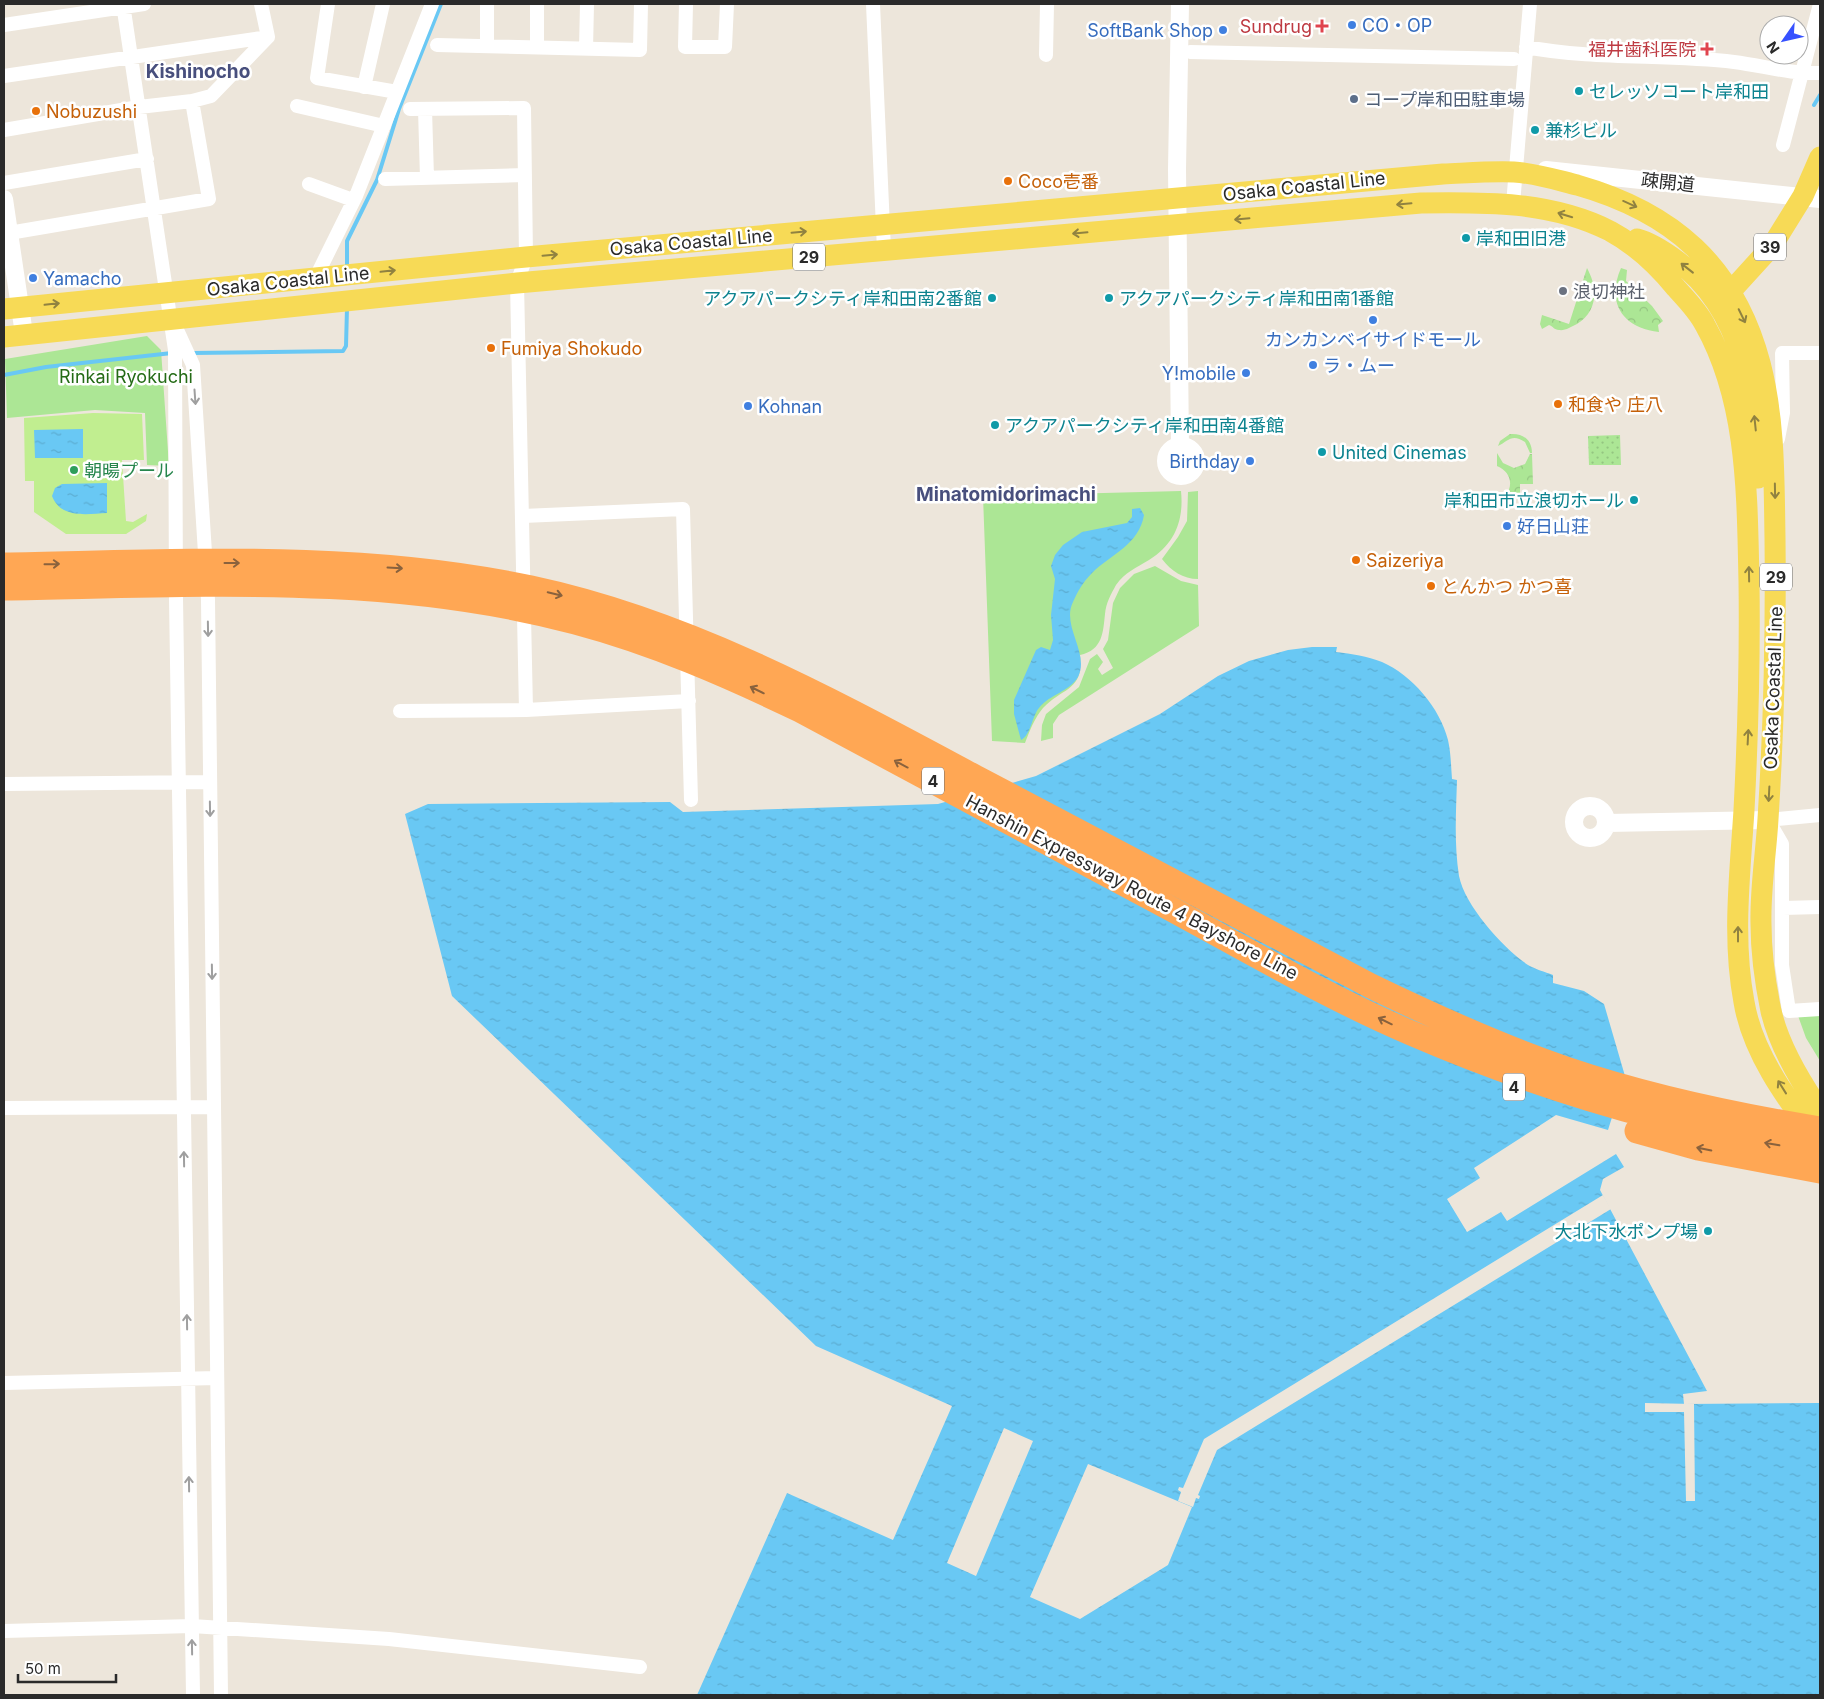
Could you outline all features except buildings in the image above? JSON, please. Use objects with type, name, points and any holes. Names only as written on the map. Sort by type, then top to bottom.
[{"type":"highway","name":"Hanshin Expressway Route 4 Bayshore Line","points":[[4,565],[243,563],[403,568],[472,577],[584,601],[638,618],[750,662],[811,691],[1379,990],[1504,1046],[1628,1088],[1717,1111],[1820,1129]]},
{"type":"highway","name":"Hanshin Expressway Route 4 Bayshore Line","points":[[4,588],[238,584],[399,590],[468,599],[529,611],[625,636],[736,679],[800,710],[1285,970],[1409,1033],[1497,1068],[1576,1096],[1705,1130],[1820,1152]]},
{"type":"highway","name":"4","points":[[1409,1033],[1495,1079],[1607,1122],[1698,1148],[1820,1171]]},
{"type":"highway","name":"4","points":[[1628,1088],[1774,1113],[1820,1116]]},
{"type":"main road","name":"39","points":[[1724,299],[1772,246],[1811,197],[1820,157]]},
{"type":"main road","name":"Osaka Coastal Line","points":[[12,308],[526,257],[1178,199],[1326,183],[1444,174],[1516,172],[1574,184],[1609,194],[1636,207],[1688,240],[1708,262],[1724,299],[1749,330],[1760,364],[1769,411],[1774,457],[1776,602],[1768,820],[1760,920],[1762,955],[1768,994],[1781,1042],[1820,1110]]},
{"type":"main road","name":"Osaka Coastal Line","points":[[14,335],[517,284],[1421,203],[1513,204],[1560,213],[1610,232],[1652,261],[1685,299],[1708,330],[1727,376],[1736,409],[1748,503],[1750,699],[1738,908],[1738,964],[1744,1006],[1758,1047],[1782,1088],[1820,1141]]},
{"type":"main road","points":[[1610,232],[1640,240],[1664,252],[1692,272],[1724,299],[1741,352],[1754,409],[1758,491],[1748,503]]},
{"type":"street","points":[[4,25],[144,4]]},
{"type":"street","points":[[261,4],[268,37]]},
{"type":"street","points":[[328,4],[318,78],[397,92]]},
{"type":"street","points":[[364,86],[383,4]]},
{"type":"street","points":[[315,279],[354,200],[432,4]]},
{"type":"street","points":[[487,4],[488,46]]},
{"type":"street","points":[[537,4],[537,47]]},
{"type":"street","points":[[586,48],[587,4]]},
{"type":"street","points":[[437,45],[640,50],[641,4]]},
{"type":"street","points":[[686,4],[685,47],[725,47],[727,4]]},
{"type":"street","points":[[873,4],[884,250]]},
{"type":"street","points":[[1046,55],[1047,4]]},
{"type":"street","points":[[1180,4],[1177,224],[1180,447]]},
{"type":"street","points":[[1513,204],[1530,4]]},
{"type":"street","points":[[1783,145],[1800,74],[1820,4]]},
{"type":"street","points":[[124,6],[176,350],[179,782],[193,1695]]},
{"type":"street","points":[[4,76],[268,37]]},
{"type":"street","points":[[4,130],[192,101],[211,96],[268,37]]},
{"type":"street","points":[[1526,47],[1571,54],[1734,62],[1800,74],[1820,73]]},
{"type":"street","points":[[1190,52],[1514,59]]},
{"type":"street","points":[[8,239],[210,199],[192,101]]},
{"type":"street","points":[[297,106],[384,126]]},
{"type":"street","points":[[410,109],[524,108],[526,257],[517,284],[526,710]]},
{"type":"street","points":[[425,109],[427,178]]},
{"type":"street","points":[[4,183],[147,159]]},
{"type":"street","name":"疎開道","points":[[1516,172],[1540,169],[1811,197]]},
{"type":"street","points":[[385,179],[526,175]]},
{"type":"street","points":[[309,184],[354,200]]},
{"type":"street","points":[[4,199],[14,335]]},
{"type":"street","points":[[172,318],[193,365],[208,600],[221,1695]]},
{"type":"street","points":[[1774,457],[1783,413],[1782,353],[1820,353]]},
{"type":"street","points":[[522,516],[683,510],[690,800]]},
{"type":"street","points":[[400,711],[526,710],[689,702]]},
{"type":"street","points":[[4,784],[210,782]]},
{"type":"street","points":[[1607,823],[1743,821],[1820,815]]},
{"type":"street","points":[[1768,820],[1782,844],[1782,965],[1789,1011],[1820,1009]]},
{"type":"street","points":[[1783,908],[1820,908]]},
{"type":"street","points":[[4,1108],[214,1107]]},
{"type":"street","points":[[4,1383],[217,1378]]},
{"type":"street","points":[[4,1631],[192,1626],[389,1639],[640,1668]]},
{"type":"green space","points":[[1587,268],[1594,291],[1594,299],[1589,313],[1577,324],[1566,329],[1557,330],[1549,325],[1542,329],[1540,324],[1542,315],[1569,324]]},
{"type":"green space","points":[[1621,268],[1627,270],[1626,281],[1652,306],[1663,321],[1658,325],[1659,332],[1635,325],[1620,311],[1615,292]]},
{"type":"green space","name":"Rinkai Ryokuchi","points":[[147,336],[161,350],[169,466],[147,465],[145,413],[95,410],[7,418],[5,359]]},
{"type":"green space","name":"朝暘プール","points":[[93,413],[142,414],[144,460],[122,460],[126,521],[133,522],[147,514],[146,521],[126,534],[66,534],[34,512],[34,481],[25,481],[24,418]]},
{"type":"green space","points":[[1510,434],[1525,438],[1532,448],[1532,453],[1530,453],[1525,442],[1517,438],[1510,439],[1498,446],[1500,441]]},
{"type":"green space","points":[[1620,435],[1621,465],[1589,465],[1588,436]]},
{"type":"green space","points":[[1497,453],[1503,463],[1514,468],[1525,464],[1530,454],[1532,454],[1533,484],[1520,484],[1520,497],[1505,497],[1510,488],[1510,479],[1497,466]]},
{"type":"green space","points":[[1181,491],[1181,512],[1176,530],[1158,554],[1127,573],[1116,585],[1106,606],[1100,639],[1097,645],[1088,653],[1080,655],[1079,676],[1075,682],[1043,708],[1030,729],[1025,743],[992,741],[983,496]]},
{"type":"green space","points":[[1198,491],[1198,579],[1187,578],[1178,574],[1162,559],[1187,521],[1188,492]]},
{"type":"green space","points":[[1155,566],[1181,581],[1198,585],[1199,626],[1059,715],[1053,724],[1053,738],[1041,741],[1042,725],[1046,714],[1079,687],[1090,659],[1097,654],[1103,662],[1098,669],[1102,675],[1113,668],[1103,649],[1108,640],[1113,603],[1120,588],[1134,574]]},
{"type":"green space","points":[[1820,1012],[1820,1061],[1806,1038],[1797,1013]]},
{"type":"water","points":[[83,429],[83,458],[35,458],[34,430]]},
{"type":"water","points":[[107,483],[107,513],[75,514],[68,512],[56,503],[52,496],[55,488],[62,484]]},
{"type":"water","points":[[1140,508],[1144,515],[1136,534],[1130,542],[1089,576],[1073,602],[1070,620],[1081,659],[1078,677],[1070,686],[1043,703],[1027,734],[1021,740],[1014,714],[1014,700],[1036,650],[1041,647],[1050,650],[1053,640],[1051,615],[1055,579],[1051,566],[1055,555],[1063,545],[1082,532],[1127,523],[1132,517],[1132,509]]},
{"type":"water","points":[[1312,647],[1337,647],[1336,652],[1371,658],[1404,675],[1423,694],[1439,716],[1444,728],[1449,745],[1452,779],[1457,780],[1457,864],[1463,888],[1469,900],[1486,925],[1518,958],[1528,965],[1553,975],[1553,983],[1584,991],[1604,1004],[1625,1076],[1608,1130],[1556,1115],[1474,1168],[1480,1178],[1447,1199],[1467,1232],[1501,1212],[1507,1221],[1616,1154],[1624,1167],[1603,1179],[1600,1190],[1707,1391],[1683,1394],[1684,1404],[1820,1403],[1820,1695],[697,1695],[787,1493],[893,1540],[952,1406],[816,1346],[452,996],[405,814],[428,804],[670,802],[683,812],[938,804],[1036,776],[1160,714],[1218,676],[1249,661],[1288,650]],"holes":[[[1004,1428],[1033,1441],[976,1576],[947,1563]],[[1088,1464],[1192,1507],[1168,1565],[1080,1619],[1030,1597]]]},
{"type":"pier","points":[[1603,1195],[1611,1209],[1217,1450],[1198,1495],[1200,1496],[1199,1499],[1196,1498],[1193,1507],[1178,1501],[1181,1492],[1178,1490],[1179,1487],[1183,1488],[1204,1439]]},
{"type":"pier","points":[[1645,1403],[1694,1404],[1695,1501],[1686,1501],[1684,1412],[1645,1412]]},
{"type":"waterway","points":[[347,268],[347,241],[377,180],[399,109],[441,4]]},
{"type":"waterway","points":[[1814,105],[1820,95]]},
{"type":"waterway","points":[[192,353],[343,351],[346,346],[347,308]]},
{"type":"waterway","points":[[4,375],[46,367],[172,353]]},
{"type":"place","name":"CO・OP","points":[[1352,25]]},
{"type":"place","name":"Sundrug","points":[[1322,26]]},
{"type":"place","name":"SoftBank Shop","points":[[1223,30]]},
{"type":"place","name":"福井歯科医院","points":[[1707,49]]},
{"type":"place","name":"セレッソコート岸和田","points":[[1579,91]]},
{"type":"place","name":"コープ岸和田駐車場","points":[[1354,99]]},
{"type":"place","name":"Nobuzushi","points":[[36,111]]},
{"type":"place","name":"兼杉ビル","points":[[1535,130]]},
{"type":"place","name":"Coco壱番","points":[[1008,181]]},
{"type":"place","name":"岸和田旧港","points":[[1466,238]]},
{"type":"place","name":"Yamacho","points":[[33,278]]},
{"type":"place","name":"浪切神社","points":[[1563,291]]},
{"type":"place","name":"アクアパークシティ岸和田南2番館","points":[[992,298]]},
{"type":"place","name":"アクアパークシティ岸和田南1番館","points":[[1109,298]]},
{"type":"place","name":"カンカンベイサイドモール","points":[[1373,320]]},
{"type":"place","name":"Fumiya Shokudo","points":[[491,348]]},
{"type":"place","name":"ラ・ムー","points":[[1313,365]]},
{"type":"place","name":"Y!mobile","points":[[1246,373]]},
{"type":"place","name":"和食や 庄八","points":[[1558,404]]},
{"type":"place","name":"Kohnan","points":[[748,406]]},
{"type":"place","name":"アクアパークシティ岸和田南4番館","points":[[995,425]]},
{"type":"place","name":"United Cinemas","points":[[1322,452]]},
{"type":"place","name":"Birthday","points":[[1250,461]]},
{"type":"place","name":"朝暘プール","points":[[74,470]]},
{"type":"place","name":"岸和田市立浪切ホール","points":[[1634,500]]},
{"type":"place","name":"好日山荘","points":[[1507,526]]},
{"type":"place","name":"Saizeriya","points":[[1356,560]]},
{"type":"place","name":"とんかつ かつ喜","points":[[1431,586]]},
{"type":"place","name":"大北下水ポンプ場","points":[[1708,1231]]},
{"type":"district","name":"Kishinocho","points":[[198,71]]},
{"type":"district","name":"Minatomidorimachi","points":[[1006,494]]}]
